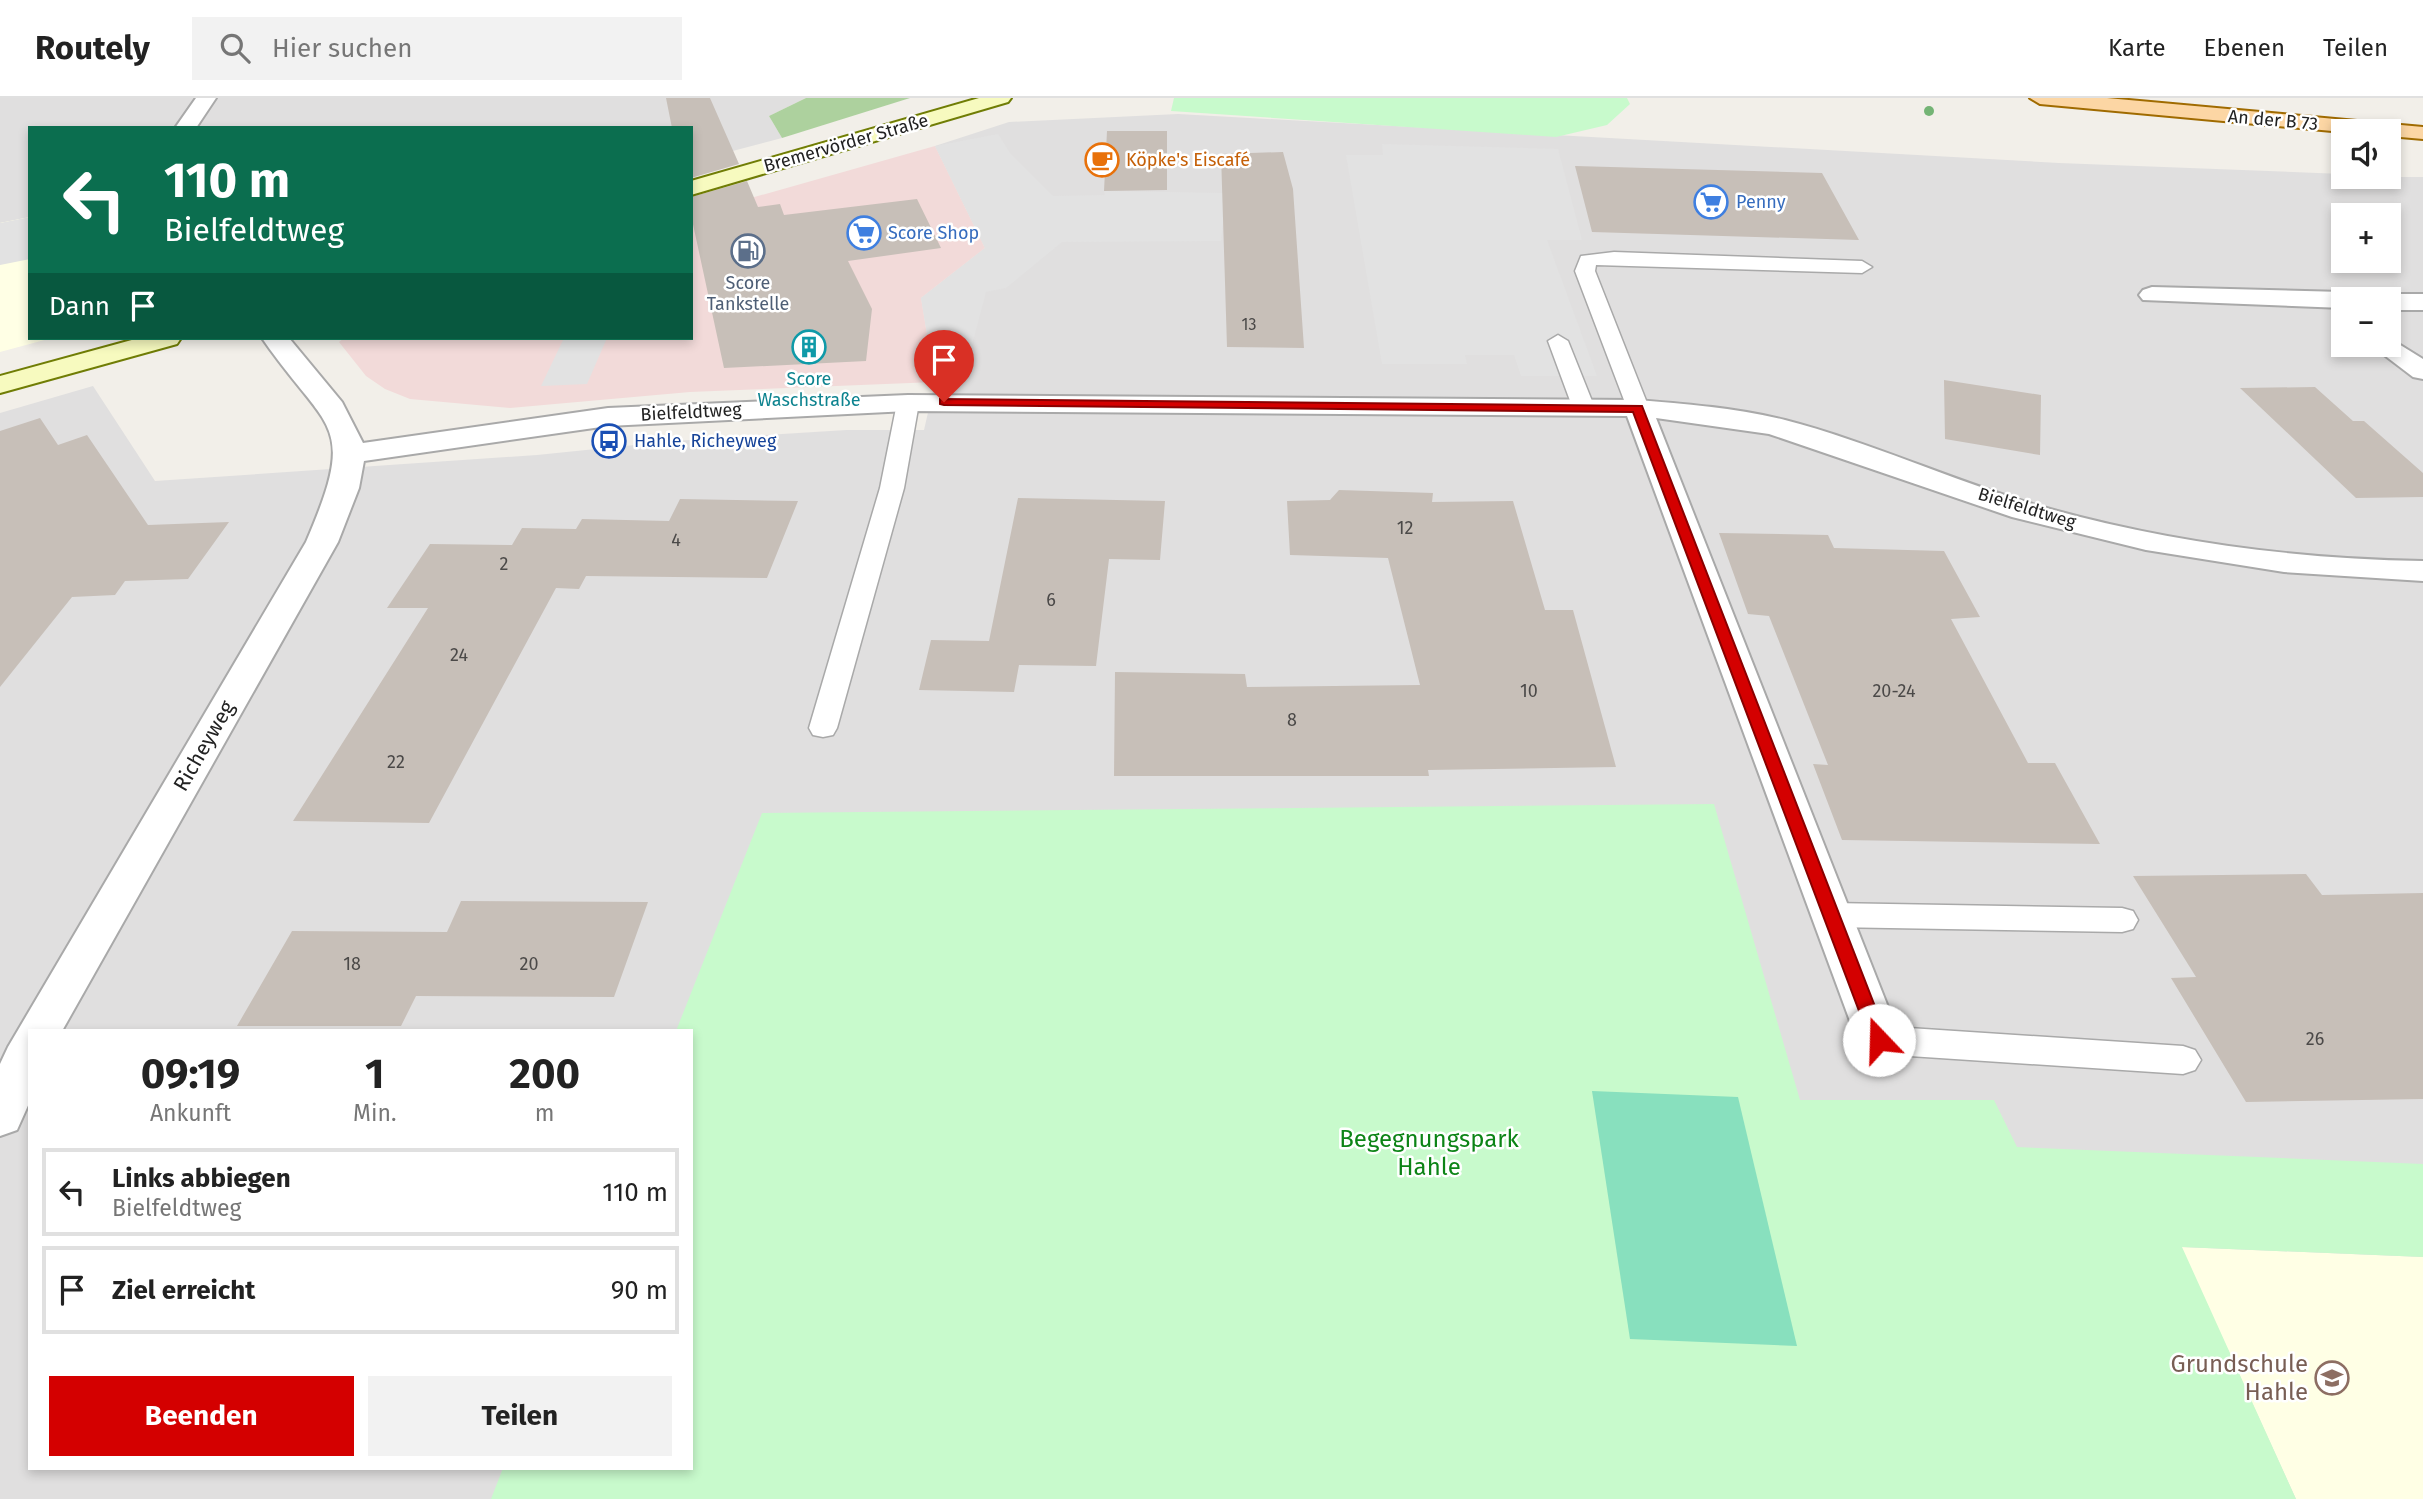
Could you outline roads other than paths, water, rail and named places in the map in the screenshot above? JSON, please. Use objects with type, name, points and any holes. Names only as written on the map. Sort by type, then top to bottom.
[{"type":"main road","name":"Bremervörder Straße","points":[[693,187],[1001,98]]},
{"type":"main road","name":"An der B 73","points":[[2040,98],[2423,133]]},
{"type":"main road","name":"An der B 73","points":[[2186,98],[2423,120]]},
{"type":"main road","points":[[0,385],[162,340]]},
{"type":"street","points":[[186,126],[206,98]]},
{"type":"street","points":[[2152,295],[2331,300]]},
{"type":"street","points":[[2314,299],[2331,310]]},
{"type":"street","points":[[2401,302],[2423,303]]},
{"type":"street","points":[[277,340],[342,423],[350,454]]},
{"type":"street","points":[[2401,356],[2423,370]]},
{"type":"street","name":"Bielfeldtweg","points":[[350,454],[608,417],[908,403],[1638,408],[1720,416],[1793,431],[2054,519],[2213,553],[2386,571],[2423,571]]},
{"type":"street","points":[[1638,408],[1879,1040]]},
{"type":"street","name":"Richeyweg","points":[[40,1029],[322,542],[342,495],[350,454]]},
{"type":"street","points":[[0,1116],[28,1052]]},
{"type":"lane","points":[[1638,408],[1584,271],[1588,260],[1614,258],[1862,267]]},
{"type":"lane","points":[[1558,341],[1583,406]]},
{"type":"lane","points":[[823,728],[892,488],[908,403]]},
{"type":"lane","points":[[1831,915],[2122,920]]},
{"type":"lane","points":[[1879,1040],[2183,1060]]},
{"type":"place","name":"Köpke's Eiscafé","points":[[1102,160]]},
{"type":"place","name":"Penny","points":[[1711,202]]},
{"type":"place","name":"Score Shop","points":[[864,233]]},
{"type":"place","name":"Score Tankstelle","points":[[748,251]]},
{"type":"place","name":"Score Waschstraße","points":[[809,347]]},
{"type":"place","name":"Hahle, Richeyweg","points":[[609,441]]},
{"type":"place","name":"Grundschule Hahle","points":[[2332,1378]]},
{"type":"park label","name":"Begegnungspark Hahle","points":[[1429,1153]]}]
